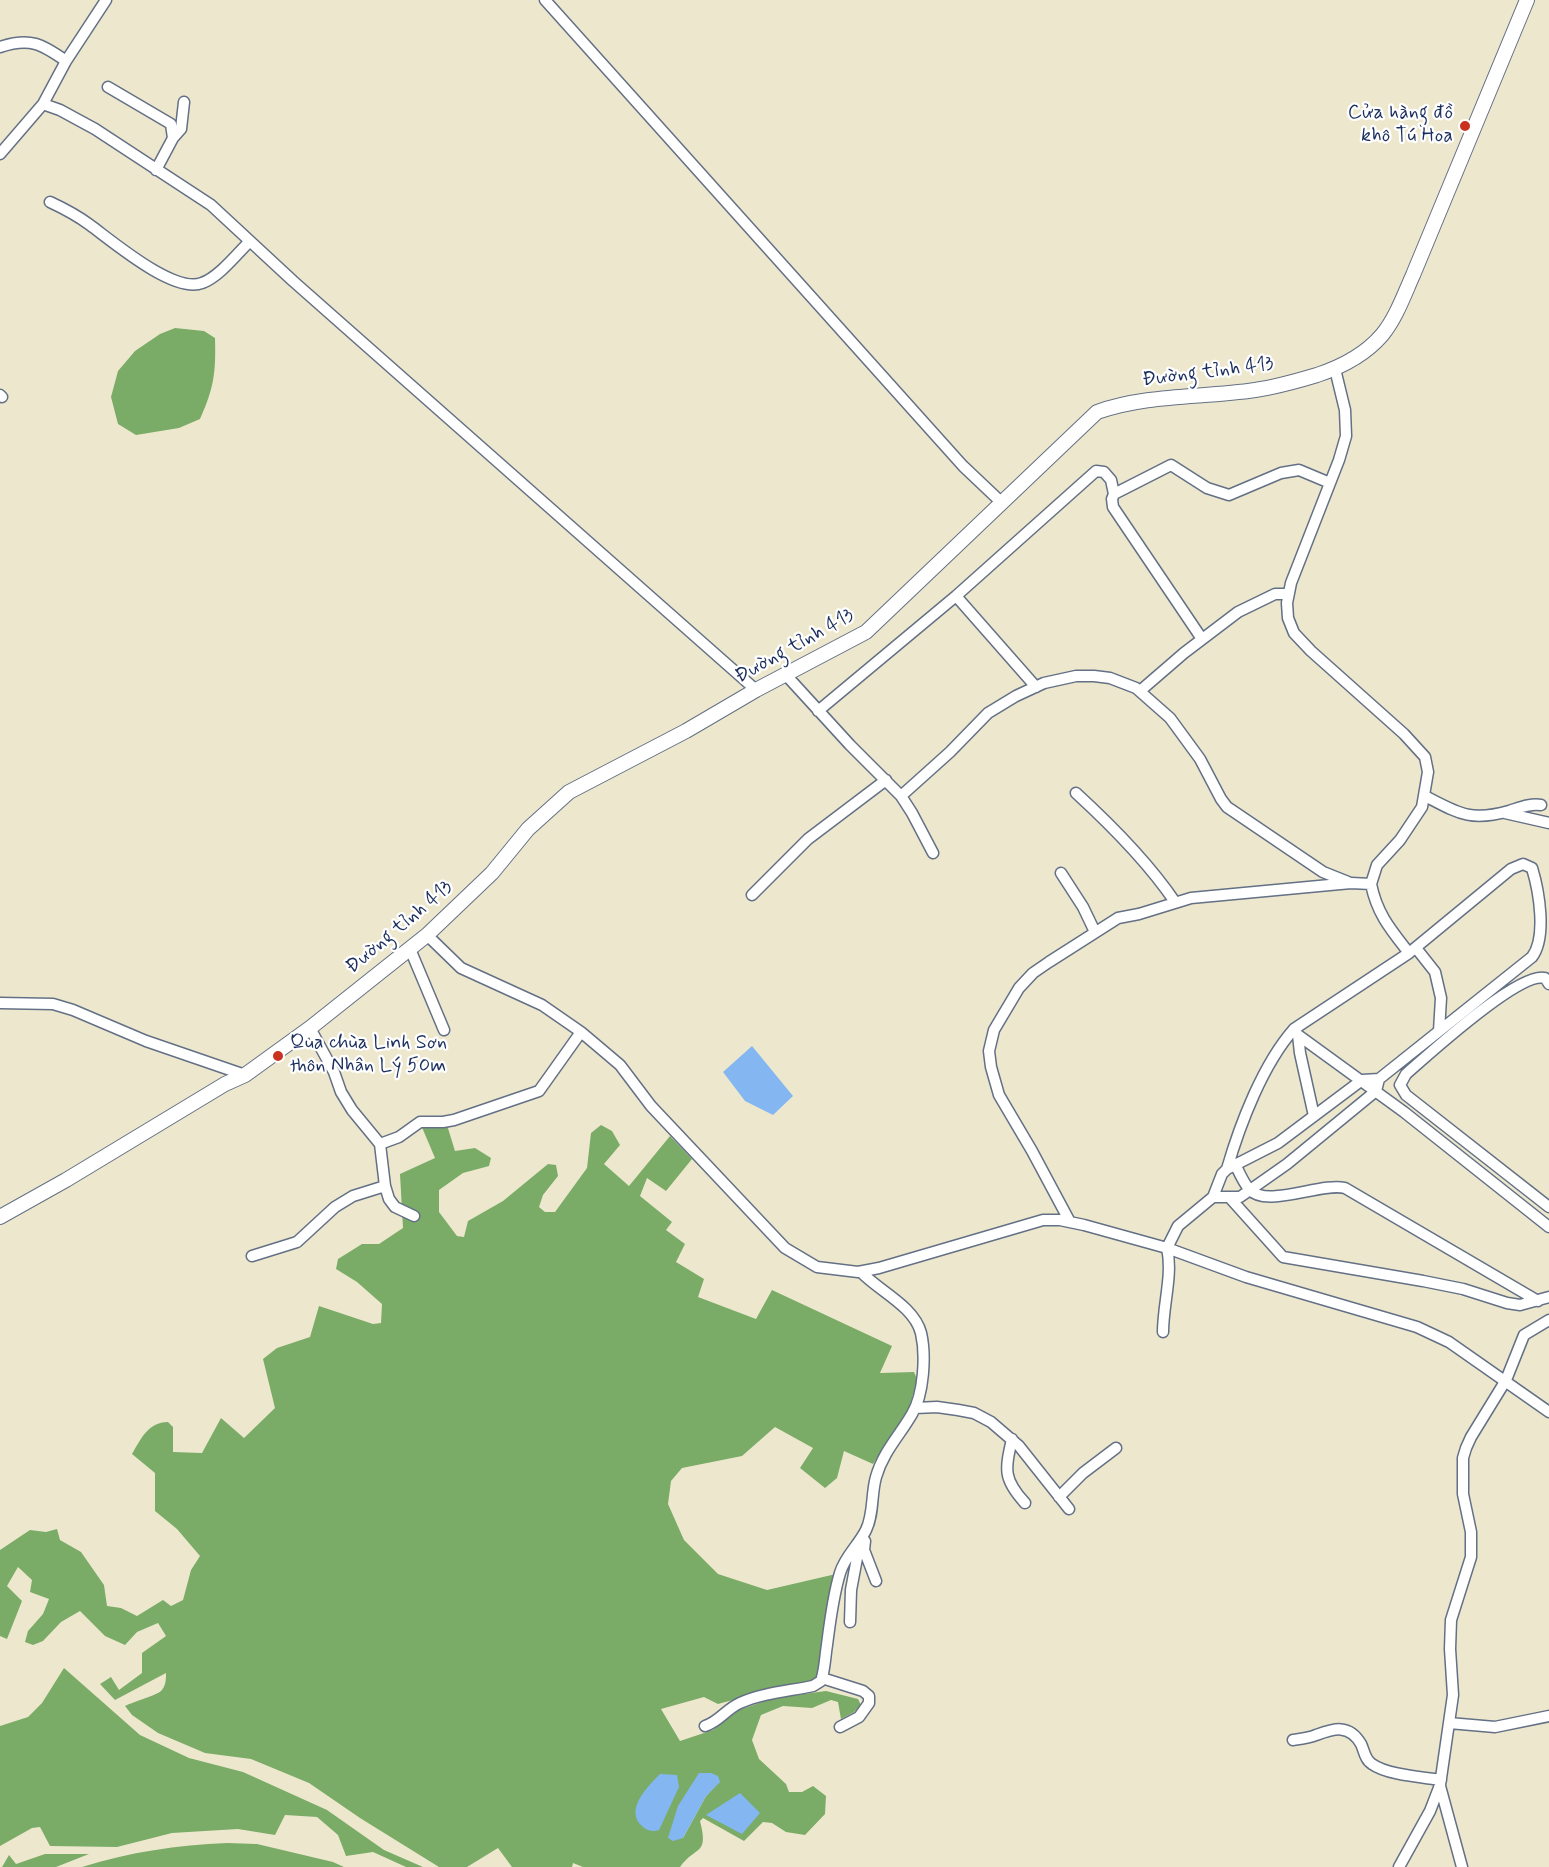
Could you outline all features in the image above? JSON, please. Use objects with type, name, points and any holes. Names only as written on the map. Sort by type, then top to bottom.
[{"type":"main road","name":"Đường tỉnh 413","points":[[0,1217],[225,1084],[245,1075],[310,1028],[427,935],[492,873],[528,829],[569,792],[686,732],[756,690],[866,632],[1097,412],[1120,404],[1256,390],[1335,369],[1369,349],[1383,334],[1394,316],[1527,0]]},
{"type":"street","points":[[0,154],[43,104],[66,61],[106,0]]},
{"type":"street","points":[[545,0],[956,457],[1001,502]]},
{"type":"street","points":[[0,47],[12,43],[29,42],[47,48],[66,61]]},
{"type":"street","points":[[108,87],[171,124],[173,138]]},
{"type":"street","points":[[156,170],[173,138],[181,129],[184,102]]},
{"type":"street","points":[[43,104],[60,110],[95,129],[201,197],[292,281],[756,690]]},
{"type":"street","points":[[51,202],[70,211],[151,269],[190,284],[204,282],[224,267],[250,241]]},
{"type":"street","points":[[1335,369],[1345,410],[1346,436],[1288,594],[1288,618],[1294,633],[1311,651],[1404,734],[1425,757],[1428,772],[1422,807],[1400,840],[1377,865],[1371,884],[1375,902],[1383,919],[1435,972],[1441,998],[1439,1031]]},
{"type":"street","points":[[1114,494],[1171,465],[1207,488],[1229,495],[1281,473],[1299,470],[1330,483]]},
{"type":"street","points":[[818,711],[956,596],[1096,471],[1104,472],[1111,480],[1114,494],[1113,507],[1202,639]]},
{"type":"street","points":[[1140,691],[1184,653],[1238,612],[1275,594],[1288,594]]},
{"type":"street","points":[[956,596],[1036,687]]},
{"type":"street","points":[[786,675],[850,746],[901,795],[933,853]]},
{"type":"street","points":[[901,795],[950,752],[988,712],[1036,687],[1057,678],[1094,676],[1121,681],[1140,691],[1176,725],[1207,768],[1227,807],[1323,872],[1351,883]]},
{"type":"street","points":[[752,895],[791,853],[886,780]]},
{"type":"street","points":[[1076,793],[1101,816],[1164,885],[1175,902]]},
{"type":"street","points":[[1425,796],[1460,814],[1472,816],[1505,812],[1534,803],[1541,805]]},
{"type":"street","points":[[1505,812],[1549,823]]},
{"type":"street","points":[[1163,1332],[1170,1263],[1167,1248],[1178,1226],[1213,1197],[1222,1174],[1231,1167],[1265,1151],[1362,1080],[1379,1079],[1522,966],[1537,951],[1541,925],[1532,868],[1523,864],[1511,869],[1413,951],[1282,1044],[1246,1113],[1231,1167]]},
{"type":"street","points":[[1062,873],[1095,932]]},
{"type":"street","points":[[1070,1222],[999,1095],[991,1067],[989,1051],[994,1030],[1019,988],[1033,973],[1118,918],[1175,902],[1209,896],[1351,883],[1371,884]]},
{"type":"street","points":[[427,935],[461,968],[534,1001],[581,1032],[620,1065],[651,1106],[785,1248],[817,1267],[861,1272],[1042,1220],[1070,1222],[1167,1248],[1246,1277],[1417,1327],[1449,1342],[1549,1412]]},
{"type":"street","points":[[410,949],[444,1030]]},
{"type":"street","points":[[1549,984],[1545,978],[1534,977],[1493,1002],[1406,1074],[1400,1085],[1406,1095],[1549,1207]]},
{"type":"street","points":[[0,1003],[53,1004],[73,1010],[146,1041],[245,1075]]},
{"type":"street","points":[[310,1028],[334,1072],[341,1092],[352,1110],[380,1144],[385,1186],[389,1198],[395,1207],[414,1216]]},
{"type":"street","points":[[380,1144],[399,1137],[420,1122],[454,1120],[539,1091],[581,1032]]},
{"type":"street","points":[[1296,1032],[1362,1080],[1549,1227]]},
{"type":"street","points":[[1296,1032],[1314,1116]]},
{"type":"street","points":[[1213,1197],[1240,1197],[1287,1164],[1376,1091],[1379,1079]]},
{"type":"street","points":[[1231,1167],[1250,1190],[1258,1195],[1282,1196],[1332,1186],[1345,1188],[1538,1301]]},
{"type":"street","points":[[252,1256],[297,1242],[335,1206],[353,1196],[385,1186]]},
{"type":"street","points":[[1230,1198],[1283,1257],[1443,1285],[1520,1305],[1549,1297]]},
{"type":"street","points":[[705,1726],[712,1724],[732,1708],[747,1701],[813,1686],[821,1681],[836,1590],[845,1561],[868,1524],[879,1467],[886,1452],[915,1408],[922,1382],[920,1331],[905,1308],[861,1272]]},
{"type":"street","points":[[1399,1867],[1430,1811],[1440,1782],[1453,1695],[1451,1620],[1472,1557],[1471,1532],[1463,1494],[1463,1458],[1471,1437],[1506,1380],[1524,1335],[1549,1320]]},
{"type":"street","points":[[915,1408],[937,1407],[974,1413],[992,1422],[1019,1446],[1069,1509]]},
{"type":"street","points":[[1012,1439],[1006,1469],[1008,1480],[1025,1503]]},
{"type":"street","points":[[1059,1497],[1083,1473],[1116,1448]]},
{"type":"street","points":[[862,1536],[864,1550],[876,1581]]},
{"type":"street","points":[[850,1622],[851,1590],[862,1536]]},
{"type":"street","points":[[822,1678],[862,1691],[869,1696],[869,1703],[859,1717],[840,1727]]},
{"type":"street","points":[[1449,1723],[1495,1727],[1549,1716]]},
{"type":"street","points":[[1293,1740],[1314,1736],[1328,1730],[1343,1730],[1359,1741],[1371,1764],[1440,1782]]},
{"type":"street","points":[[1440,1782],[1462,1867]]},
{"type":"green space","points":[[175,328],[204,331],[215,338],[214,370],[208,398],[200,419],[179,428],[136,435],[118,424],[111,397],[118,371],[135,351],[160,334]]},
{"type":"green space","points":[[421,1125],[447,1125],[455,1151],[475,1148],[491,1158],[489,1166],[463,1173],[439,1190],[439,1212],[457,1236],[464,1237],[468,1221],[503,1201],[548,1164],[556,1165],[558,1176],[543,1195],[539,1207],[545,1212],[555,1212],[587,1168],[591,1133],[601,1125],[612,1131],[620,1145],[604,1164],[629,1186],[670,1136],[692,1159],[666,1191],[647,1178],[640,1196],[672,1222],[666,1230],[685,1244],[676,1262],[704,1279],[698,1297],[756,1319],[772,1290],[892,1346],[880,1373],[914,1372],[917,1379],[910,1406],[873,1464],[844,1451],[837,1478],[825,1488],[800,1468],[813,1448],[775,1427],[742,1456],[682,1468],[671,1481],[668,1504],[684,1540],[718,1574],[767,1590],[836,1574],[818,1675],[813,1682],[718,1704],[704,1697],[661,1709],[680,1741],[713,1730],[739,1710],[774,1698],[826,1691],[858,1699],[861,1705],[841,1719],[838,1702],[831,1700],[812,1708],[783,1706],[761,1715],[752,1740],[759,1759],[786,1784],[789,1792],[802,1792],[813,1786],[826,1796],[825,1814],[805,1835],[786,1832],[772,1823],[763,1822],[744,1841],[703,1818],[700,1821],[702,1845],[680,1867],[583,1867],[573,1863],[572,1867],[512,1867],[498,1848],[467,1867],[439,1867],[309,1783],[251,1759],[205,1753],[158,1733],[132,1715],[125,1706],[161,1691],[165,1685],[166,1673],[115,1700],[100,1684],[111,1677],[119,1690],[142,1673],[142,1653],[166,1636],[158,1623],[137,1632],[125,1645],[105,1636],[80,1611],[61,1622],[43,1641],[33,1645],[25,1642],[28,1631],[43,1614],[49,1599],[30,1592],[32,1580],[18,1567],[7,1586],[22,1601],[7,1639],[0,1636],[0,1550],[30,1530],[46,1532],[57,1529],[60,1540],[81,1552],[104,1585],[107,1606],[121,1608],[137,1616],[163,1600],[171,1606],[183,1600],[191,1570],[200,1556],[177,1529],[155,1511],[155,1473],[132,1454],[150,1428],[168,1422],[173,1427],[173,1452],[202,1453],[221,1418],[244,1438],[275,1408],[263,1359],[277,1348],[310,1337],[319,1306],[373,1324],[381,1323],[382,1304],[357,1282],[336,1269],[338,1259],[362,1244],[379,1244],[403,1228],[400,1174],[435,1158]],"holes":[[[719,1782],[706,1796],[683,1838],[678,1806]]]},
{"type":"green space","points":[[64,1668],[140,1735],[189,1758],[243,1772],[327,1810],[384,1850],[423,1867],[406,1867],[373,1852],[346,1856],[338,1835],[317,1817],[285,1815],[275,1835],[238,1829],[172,1833],[117,1847],[50,1846],[40,1827],[32,1828],[0,1846],[0,1726],[28,1717],[42,1703]]},
{"type":"green space","points":[[227,1843],[257,1844],[333,1862],[344,1867],[82,1867],[154,1850]]},
{"type":"green space","points":[[45,1854],[89,1854],[56,1867],[2,1867],[9,1855],[16,1864]]},
{"type":"water","points":[[752,1046],[793,1096],[773,1115],[745,1101],[723,1072]]},
{"type":"water","points":[[699,1773],[711,1773],[718,1776],[720,1782],[706,1796],[683,1838],[673,1841],[668,1838],[678,1806]]},
{"type":"water","points":[[660,1774],[677,1775],[679,1787],[659,1830],[650,1831],[637,1820],[637,1806],[644,1792]]},
{"type":"water","points":[[740,1793],[760,1813],[742,1834],[706,1815]]},
{"type":"place","name":"Cửa hàng đồ khô Tú Hoa","points":[[1465,126]]},
{"type":"place","name":"Qua chùa Linh Sơn thôn Nhân Lý 50m","points":[[278,1056]]}]
